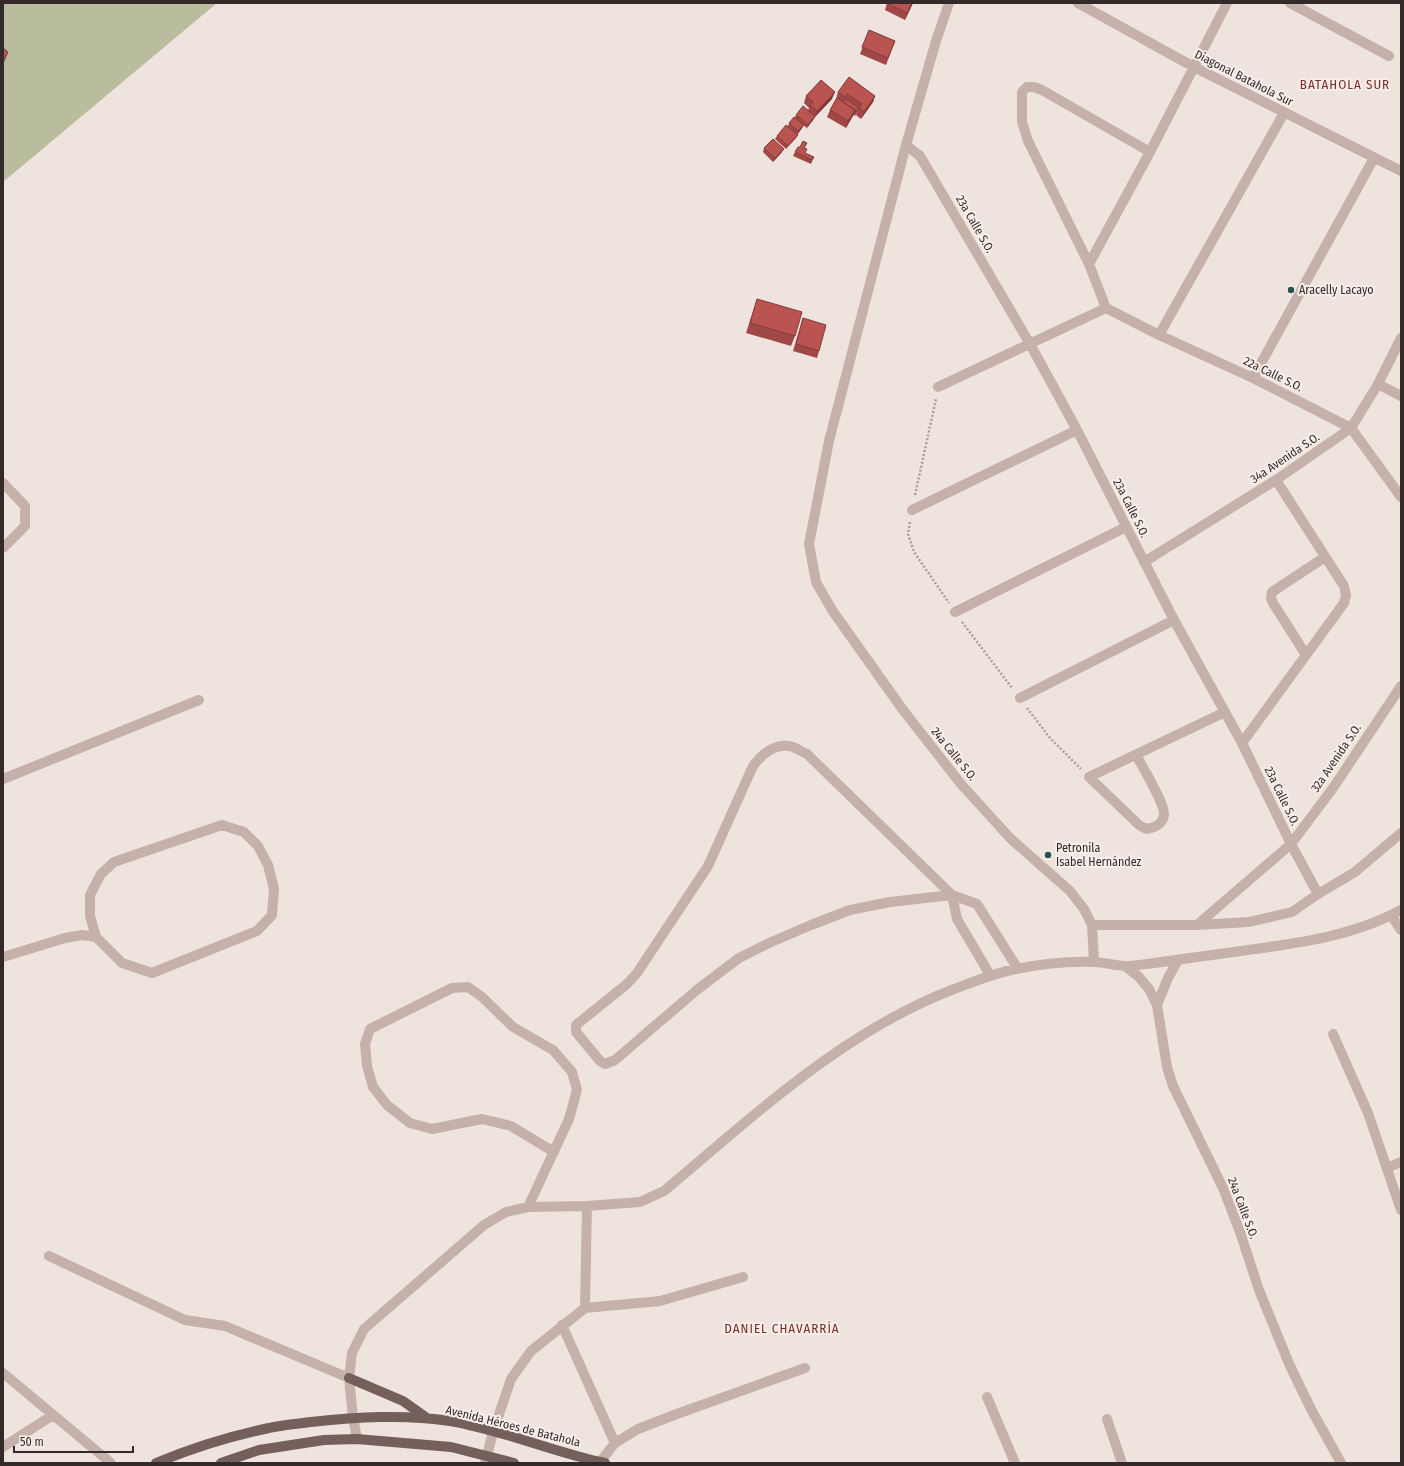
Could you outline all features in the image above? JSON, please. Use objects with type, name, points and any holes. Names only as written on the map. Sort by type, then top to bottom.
[{"type":"main road","points":[[349,1378],[403,1401],[427,1418]]},
{"type":"main road","name":"Avenida Héroes de Batahola","points":[[156,1463],[217,1441],[270,1427],[353,1417],[427,1418],[451,1422],[603,1462]]},
{"type":"main road","points":[[221,1463],[259,1450],[324,1440],[357,1439],[451,1447],[486,1459],[514,1463]]},
{"type":"street","name":"24a Calle S.O.","points":[[949,3],[936,41],[906,145],[829,441],[809,544],[816,582],[832,610],[903,710],[961,784],[1010,838],[1070,891],[1084,908],[1092,925]]},
{"type":"street","name":"Diagonal Batahola Sur","points":[[1078,3],[1194,68],[1374,158],[1400,168]]},
{"type":"street","points":[[1089,264],[1228,3]]},
{"type":"street","points":[[1290,3],[1389,56]]},
{"type":"street","points":[[938,388],[1106,308],[1089,264],[1028,141],[1022,122],[1022,92],[1027,87],[1034,87],[1042,90],[1150,152]]},
{"type":"street","points":[[1159,335],[1284,113]]},
{"type":"street","name":"23a Calle S.O.","points":[[906,145],[920,156],[1030,344],[1077,430],[1174,620],[1242,743],[1291,844],[1318,894]]},
{"type":"street","points":[[1253,378],[1374,158]]},
{"type":"street","name":"22a Calle S.O.","points":[[1106,308],[1159,335],[1253,378],[1351,428],[1401,497]]},
{"type":"street","name":"34a Avenida S.O.","points":[[1144,562],[1276,480],[1351,428],[1378,384],[1401,338]]},
{"type":"street","points":[[1378,384],[1401,396]]},
{"type":"street","points":[[912,510],[1077,430]]},
{"type":"street","points":[[1242,743],[1344,604],[1346,595],[1344,586],[1276,480]]},
{"type":"street","points":[[3,483],[25,506],[26,517],[25,526],[3,548]]},
{"type":"street","points":[[955,612],[1126,527]]},
{"type":"street","points":[[1306,655],[1272,603],[1272,592],[1325,557]]},
{"type":"street","points":[[1020,698],[1174,620]]},
{"type":"street","name":"32a Avenida S.O.","points":[[1197,925],[1291,844],[1333,788],[1401,686]]},
{"type":"street","points":[[3,779],[199,700]]},
{"type":"street","points":[[1136,755],[1162,805],[1164,814],[1162,822],[1154,828],[1146,829],[1139,825],[1089,777],[1225,712]]},
{"type":"street","points":[[952,895],[890,902],[850,910],[769,943],[739,958],[698,989],[610,1063],[605,1064],[600,1061],[576,1032],[576,1025],[627,984],[652,950],[708,866],[752,766],[760,756],[770,750],[782,746],[792,747],[807,754],[952,895],[977,904],[1018,969]]},
{"type":"street","points":[[3,957],[65,938],[82,935],[96,937],[122,963],[152,973],[257,931],[272,915],[274,889],[268,865],[258,846],[244,832],[222,825],[114,862],[101,874],[90,895],[90,916],[96,937]]},
{"type":"street","points":[[1094,962],[1092,925],[1197,925],[1249,922],[1292,912],[1318,894],[1355,872],[1401,833]]},
{"type":"street","points":[[952,895],[957,919],[990,975]]},
{"type":"street","points":[[357,1439],[349,1378],[352,1353],[364,1329],[484,1225],[506,1212],[528,1207],[587,1206],[640,1202],[664,1191],[807,1072],[856,1038],[905,1010],[990,975],[1018,969],[1056,964],[1094,962],[1125,966],[1178,960],[1308,941],[1346,932],[1401,910]]},
{"type":"street","points":[[1391,915],[1401,930]]},
{"type":"street","points":[[1157,1005],[1168,978],[1178,960]]},
{"type":"street","name":"24a Calle S.O.","points":[[1125,966],[1139,976],[1149,989],[1157,1005],[1167,1067],[1173,1086],[1223,1188],[1240,1232],[1258,1290],[1290,1366],[1312,1411],[1341,1463]]},
{"type":"street","points":[[528,1207],[554,1152],[569,1119],[577,1090],[572,1072],[553,1050],[513,1026],[468,986],[452,988],[370,1029],[365,1044],[373,1087],[387,1105],[410,1123],[432,1129],[482,1119],[511,1126],[554,1152]]},
{"type":"street","points":[[1333,1034],[1368,1113],[1401,1210]]},
{"type":"street","points":[[1387,1168],[1401,1162]]},
{"type":"street","points":[[584,1308],[587,1206]]},
{"type":"street","points":[[49,1256],[184,1320],[225,1326],[349,1378]]},
{"type":"street","points":[[486,1459],[493,1432],[511,1379],[531,1351],[584,1308],[660,1301],[743,1277]]},
{"type":"street","points":[[562,1325],[615,1443]]},
{"type":"street","points":[[603,1462],[615,1443],[638,1429],[805,1368]]},
{"type":"street","points":[[3,1373],[112,1463]]},
{"type":"street","points":[[987,1397],[1015,1463]]},
{"type":"street","points":[[3,1447],[53,1415]]},
{"type":"street","points":[[1107,1419],[1122,1463]]},
{"type":"green space","points":[[3,3],[217,3],[3,182]]},
{"type":"building","points":[[887,3],[912,3],[907,13]]},
{"type":"building","points":[[869,30],[895,41],[888,58],[862,47]]},
{"type":"building","points":[[3,48],[8,52],[3,63]]},
{"type":"building","points":[[849,77],[875,96],[864,112],[859,108],[862,104],[847,94],[845,97],[838,92]]},
{"type":"building","points":[[821,80],[835,92],[817,111],[810,105],[813,102],[806,96]]},
{"type":"building","points":[[837,98],[855,110],[848,121],[830,110]]},
{"type":"building","points":[[846,99],[859,108],[856,112],[843,102]]},
{"type":"building","points":[[803,106],[815,116],[808,125],[796,115]]},
{"type":"building","points":[[794,117],[804,125],[798,131],[789,123]]},
{"type":"building","points":[[786,125],[798,135],[788,146],[777,136]]},
{"type":"building","points":[[773,139],[784,149],[775,158],[764,148]]},
{"type":"building","points":[[803,141],[807,143],[804,148],[807,149],[805,153],[814,157],[812,160],[795,152]]},
{"type":"building","points":[[757,299],[802,312],[795,336],[750,323]]},
{"type":"building","points":[[803,318],[826,325],[819,351],[796,344]]},
{"type":"place","name":"Aracelly Lacayo","points":[[1291,290]]},
{"type":"place","name":"Petronila Isabel Hernández","points":[[1048,855]]},
{"type":"district","name":"BATAHOLA SUR","points":[[1345,84]]},
{"type":"district","name":"DANIEL CHAVARRÍA","points":[[782,1328]]}]
